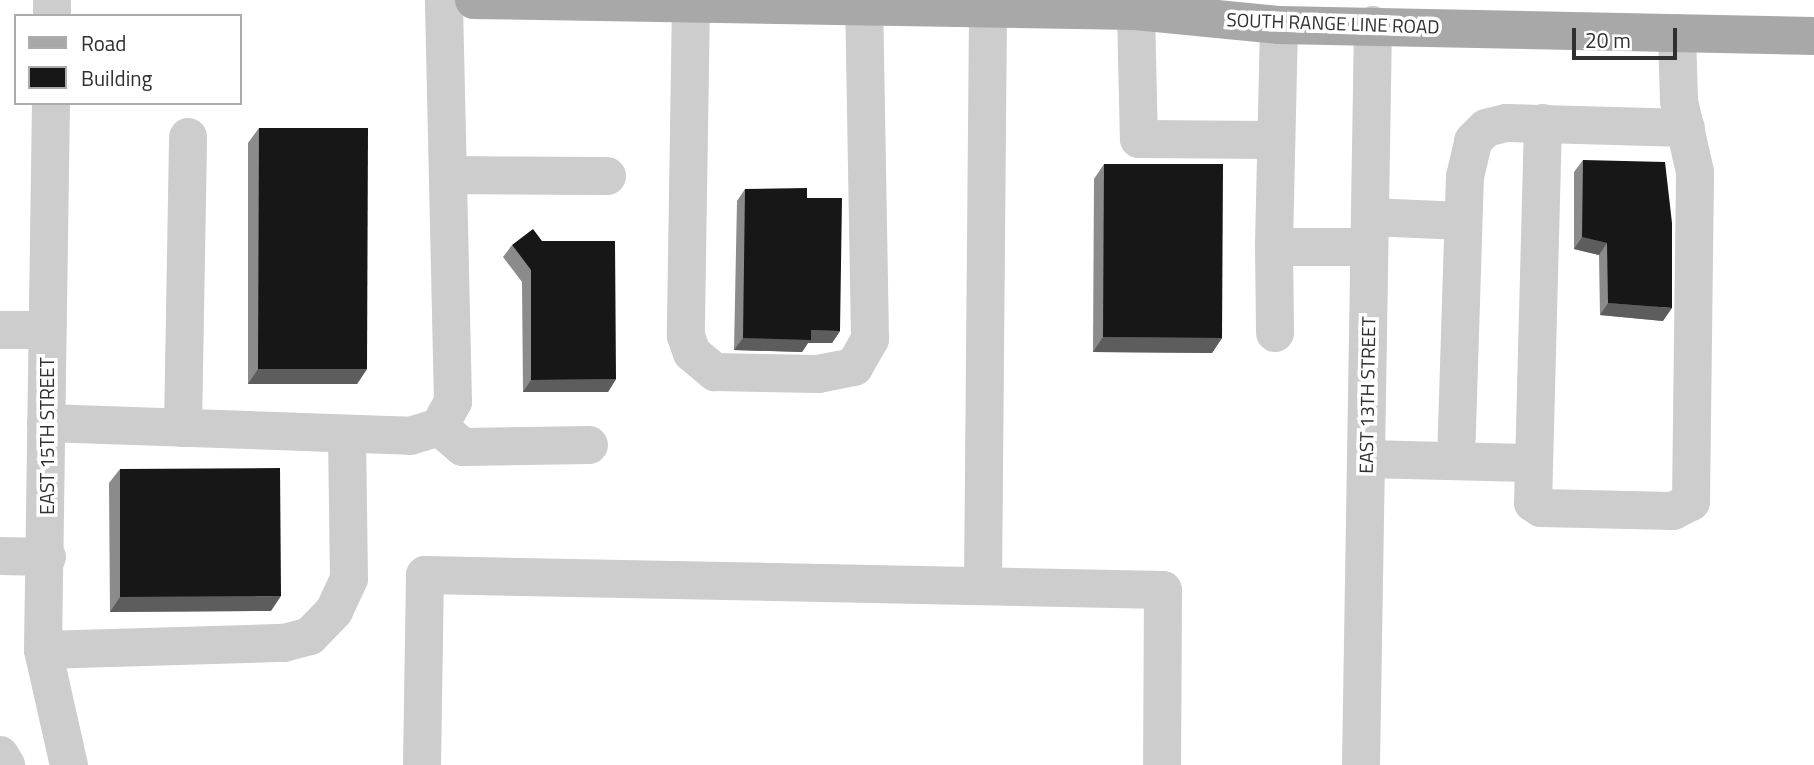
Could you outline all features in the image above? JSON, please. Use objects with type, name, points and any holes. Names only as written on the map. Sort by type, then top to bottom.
[{"type":"main road","name":"SOUTH RANGE LINE ROAD","points":[[474,0],[1136,10],[1279,25],[1814,36]]},
{"type":"street","points":[[46,423],[410,436],[439,426],[453,402],[444,0]]},
{"type":"street","points":[[691,4],[686,336],[692,353],[715,372],[818,374],[854,367],[870,339],[864,6]]},
{"type":"street","points":[[983,586],[988,8]]},
{"type":"street","points":[[1136,10],[1139,139],[1273,140]]},
{"type":"street","points":[[1275,333],[1273,140],[1279,25]]},
{"type":"street","name":"EAST 13TH STREET","points":[[1360,765],[1373,25]]},
{"type":"street","points":[[1543,123],[1534,503],[1541,508],[1673,511],[1691,502],[1695,172],[1677,85],[1677,33]]},
{"type":"street","name":"EAST 15TH STREET","points":[[51,105],[46,423],[47,557],[43,650],[69,765]]},
{"type":"street","points":[[1456,461],[1463,221],[1469,153],[1479,133],[1494,124],[1686,128]]},
{"type":"street","points":[[183,428],[188,137]]},
{"type":"street","points":[[448,175],[607,176]]},
{"type":"street","points":[[1274,247],[1463,221]]},
{"type":"street","points":[[0,330],[47,330]]},
{"type":"street","points":[[439,426],[463,447],[589,445]]},
{"type":"street","points":[[43,650],[284,643],[310,636],[334,611],[349,579],[347,434]]},
{"type":"street","points":[[1366,459],[1534,463]]},
{"type":"street","points":[[0,556],[47,557]]},
{"type":"street","points":[[422,765],[425,575],[1163,590],[1162,765]]},
{"type":"street","points":[[0,755],[6,765]]},
{"type":"building","points":[[259,128],[368,128],[367,369],[258,369]]},
{"type":"building","points":[[1583,160],[1665,162],[1672,223],[1672,308],[1608,303],[1607,243],[1582,237]]},
{"type":"building","points":[[1104,164],[1223,164],[1222,338],[1103,337]]},
{"type":"building","points":[[807,188],[807,198],[842,198],[840,331],[811,330],[811,340],[743,338],[745,189]]},
{"type":"building","points":[[533,229],[542,241],[615,241],[616,379],[531,380],[531,270],[512,245]]},
{"type":"building","points":[[280,468],[281,596],[120,597],[120,469]]}]
